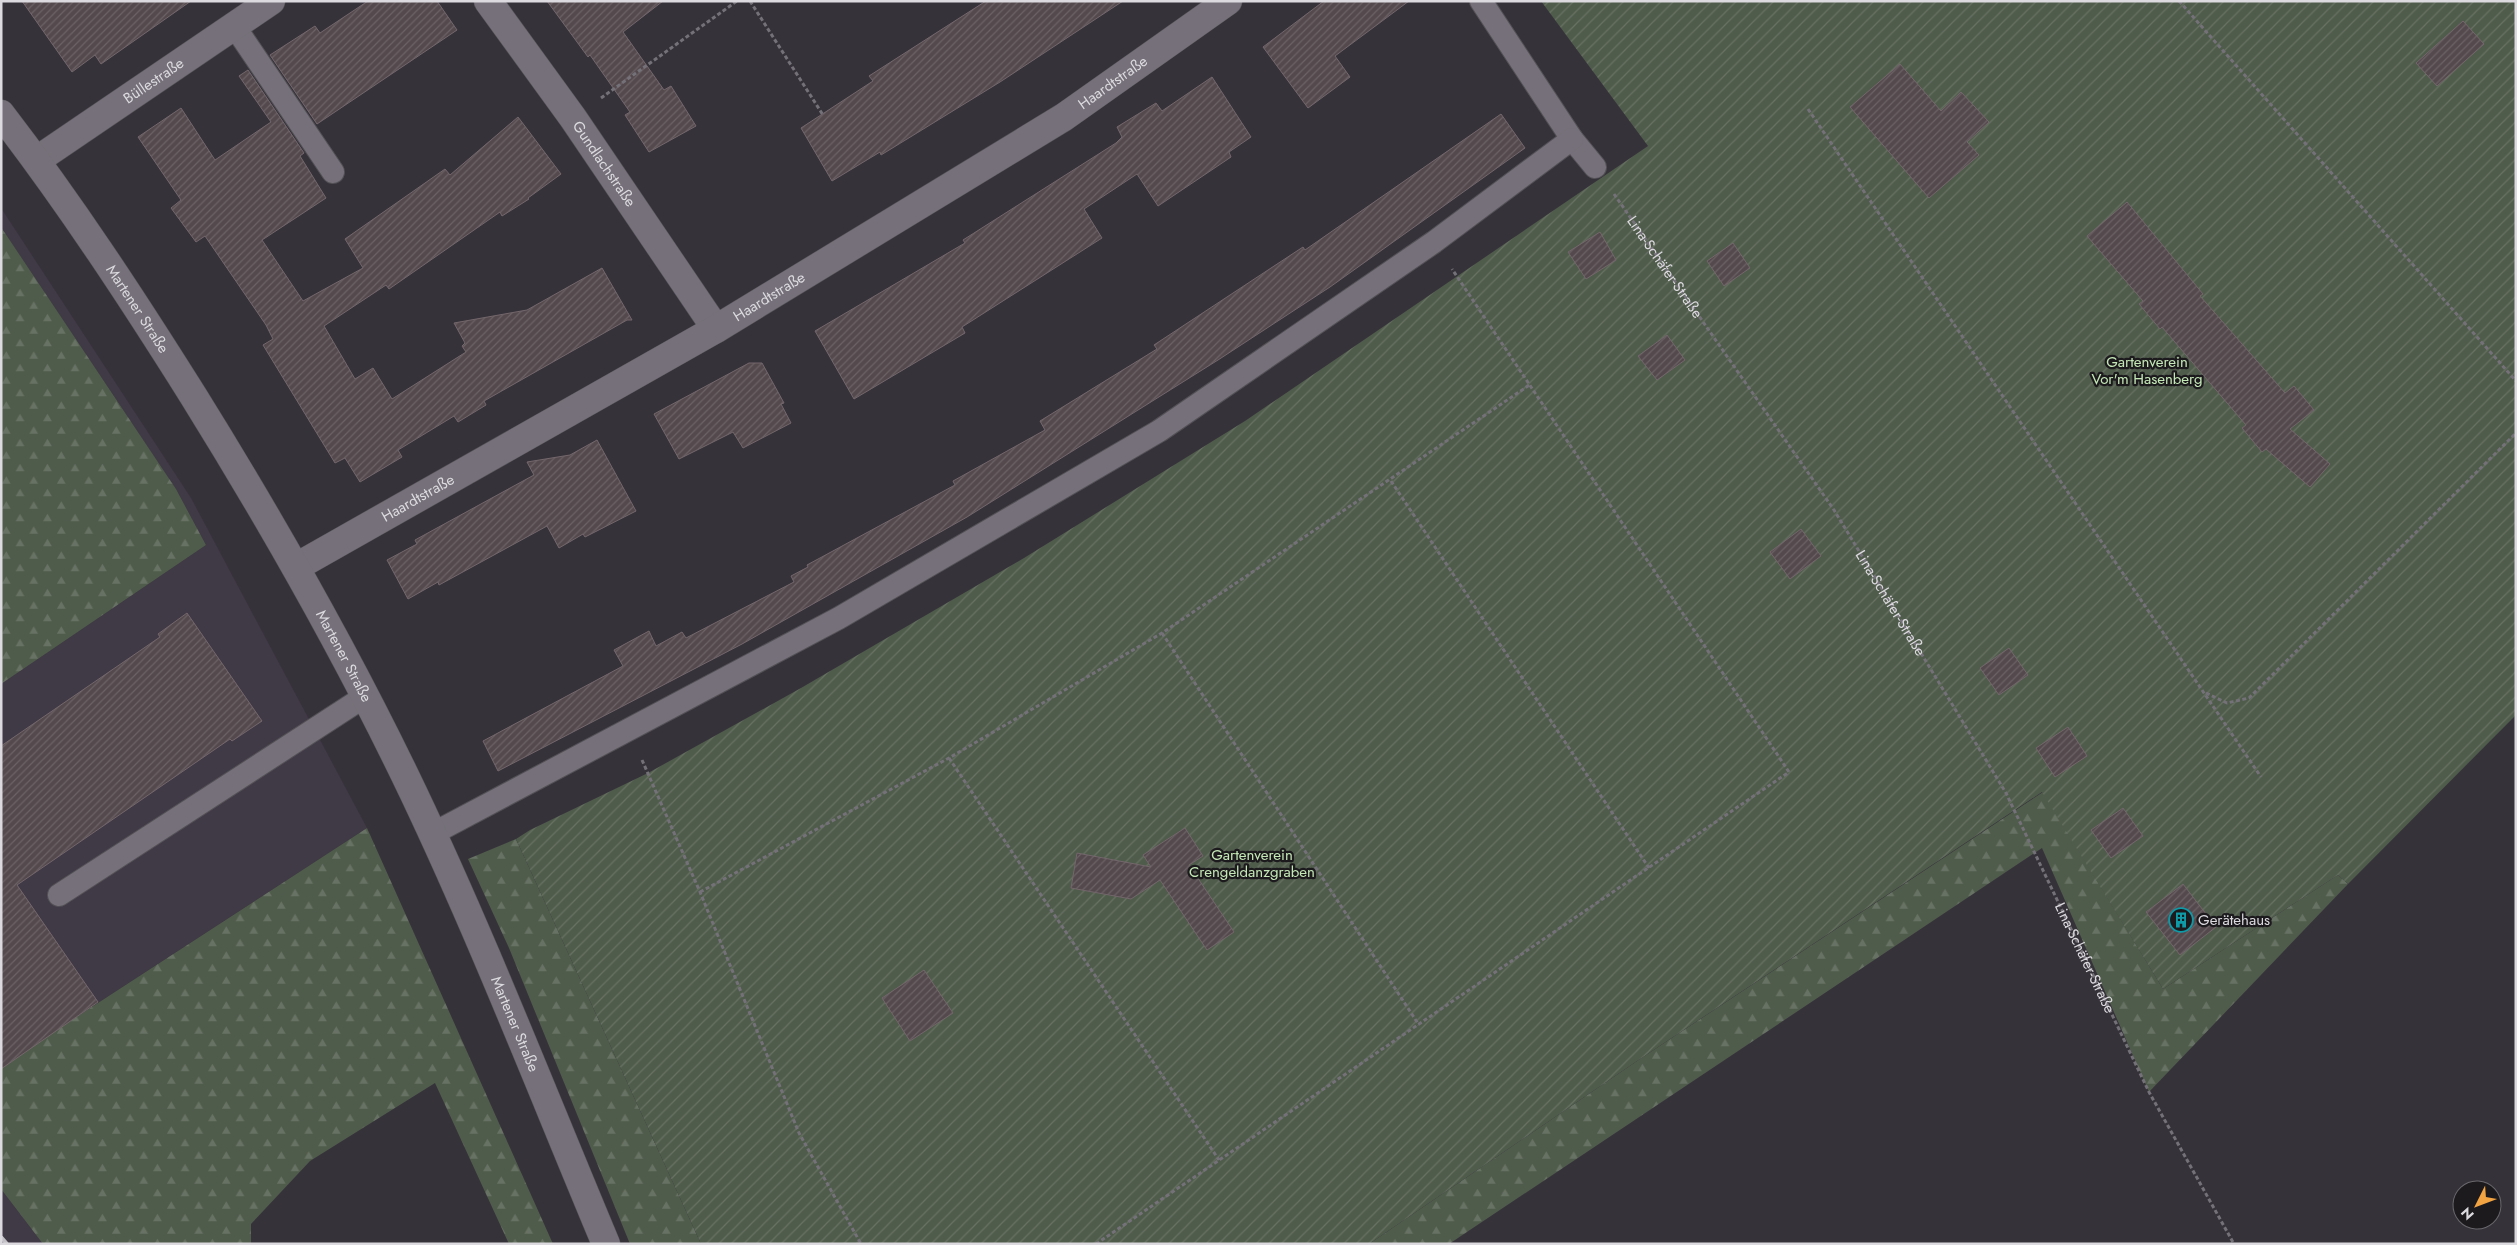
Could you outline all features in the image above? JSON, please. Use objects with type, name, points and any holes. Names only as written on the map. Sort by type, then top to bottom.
[{"type":"street","name":"Büllestraße","points":[[37,160],[271,1]]},
{"type":"street","name":"Gundlachstraße","points":[[488,1],[573,118],[716,329]]},
{"type":"street","name":"Haardtstraße","points":[[296,567],[716,329],[1064,117],[1228,1]]},
{"type":"street","name":"Martener Straße","points":[[1,114],[37,160],[100,249],[230,455],[296,567],[364,697],[432,834],[606,1244]]},
{"type":"lane","points":[[1481,1],[1572,139],[1595,167]]},
{"type":"lane","points":[[235,27],[333,172]]},
{"type":"lane","points":[[432,834],[839,618],[1159,430],[1434,242],[1572,139]]},
{"type":"lane","points":[[59,895],[364,697]]},
{"type":"path","points":[[573,118],[737,1]]},
{"type":"path","points":[[750,1],[823,115]]},
{"type":"path","points":[[2179,1],[2516,381]]},
{"type":"path","points":[[1808,109],[2206,692],[2261,776]]},
{"type":"path","name":"Lina-Schäfer-Straße","points":[[1595,167],[1834,510],[2006,793],[2149,1092],[2234,1244]]},
{"type":"path","points":[[1096,1244],[1790,772],[1434,242]]},
{"type":"path","points":[[700,892],[949,758],[1162,633],[1391,481],[1531,384]]},
{"type":"path","points":[[2206,692],[2227,703],[2249,698],[2516,433]]},
{"type":"path","points":[[1391,481],[1649,868]]},
{"type":"path","points":[[1162,633],[1419,1025]]},
{"type":"path","points":[[628,730],[700,892],[799,1133],[861,1244]]},
{"type":"path","points":[[949,758],[1220,1160]]},
{"type":"shaded area","points":[[1,208],[191,498],[367,828],[1,1066],[1,684],[206,545],[176,489],[1,227]]},
{"type":"shaded area","points":[[1,1189],[43,1244],[1,1244]]},
{"type":"green space","points":[[1541,1],[2516,1],[2516,715],[2348,884],[2338,875],[2163,989],[2042,792],[1637,1061],[1369,1244],[701,1244],[516,839],[530,830],[648,773],[801,688],[1024,558],[1245,421],[1648,146]]},
{"type":"green space","points":[[1,227],[176,489],[206,545],[1,684]]},
{"type":"green space","points":[[2043,792],[2163,989],[2338,875],[2348,884],[2149,1092],[2042,848],[1449,1244],[1369,1244],[1637,1061]]},
{"type":"green space","points":[[367,828],[553,1244],[509,1244],[435,1083],[310,1161],[251,1224],[251,1244],[43,1244],[1,1189],[1,1066]]},
{"type":"green space","points":[[516,839],[701,1244],[630,1244],[509,948],[468,859]]},
{"type":"building","points":[[22,1],[191,1],[101,64],[95,55],[72,72]]},
{"type":"building","points":[[368,1],[437,1],[457,30],[317,124],[270,55],[315,26],[320,33]]},
{"type":"building","points":[[547,1],[663,1],[623,32],[664,90],[671,86],[696,126],[649,152],[625,115],[630,112],[590,55],[588,57]]},
{"type":"building","points":[[986,1],[1123,1],[1000,82],[881,155],[880,152],[832,181],[801,128],[873,81],[869,76]]},
{"type":"building","points":[[1324,1],[1409,1],[1335,56],[1350,77],[1308,108],[1263,47]]},
{"type":"building","points":[[2463,21],[2484,44],[2437,86],[2416,63]]},
{"type":"building","points":[[1900,64],[1941,111],[1961,92],[1989,122],[1967,142],[1979,155],[1929,198],[1850,107]]},
{"type":"building","points":[[248,70],[304,153],[300,156],[326,198],[262,240],[303,301],[363,268],[345,239],[445,169],[450,175],[518,117],[561,174],[529,199],[502,216],[500,212],[389,289],[386,285],[324,326],[355,379],[373,368],[392,399],[466,352],[462,346],[465,343],[454,323],[527,310],[602,268],[632,320],[627,320],[484,401],[486,405],[458,422],[454,416],[398,450],[402,457],[360,482],[345,458],[335,463],[263,345],[273,339],[266,325],[205,236],[196,242],[171,208],[181,200],[138,137],[181,108],[215,160],[271,122],[239,76]]},
{"type":"building","points":[[1212,77],[1251,137],[1229,152],[1231,157],[1158,206],[1137,174],[1084,209],[1102,238],[962,327],[965,333],[854,399],[815,331],[965,243],[963,240],[1116,143],[1122,137],[1117,127],[1156,103],[1162,111]]},
{"type":"building","points":[[1501,114],[1525,148],[1330,287],[1218,360],[967,517],[742,644],[498,771],[483,741],[623,666],[614,650],[649,631],[656,646],[682,632],[686,638],[794,582],[791,576],[808,567],[807,565],[955,485],[953,481],[1045,430],[1040,421],[1157,349],[1154,345],[1303,247],[1305,250]]},
{"type":"building","points":[[2127,202],[2203,294],[2200,296],[2285,393],[2294,386],[2314,410],[2290,429],[2330,464],[2310,487],[2266,449],[2262,452],[2242,428],[2246,425],[2162,327],[2160,329],[2139,304],[2143,301],[2087,236]]},
{"type":"building","points":[[1600,232],[1616,260],[1586,279],[1568,252]]},
{"type":"building","points":[[1733,243],[1750,268],[1724,286],[1707,261]]},
{"type":"building","points":[[1667,335],[1685,360],[1657,380],[1638,356]]},
{"type":"building","points":[[749,363],[762,363],[784,403],[781,404],[791,423],[743,448],[733,432],[679,459],[654,414]]},
{"type":"building","points":[[597,440],[636,511],[585,537],[583,534],[559,548],[547,526],[439,585],[438,582],[408,599],[387,560],[417,544],[415,540],[534,475],[527,462],[570,455]]},
{"type":"building","points":[[1801,529],[1821,556],[1790,579],[1770,552]]},
{"type":"building","points":[[187,613],[262,721],[232,741],[230,739],[17,885],[98,1002],[1,1069],[1,746],[160,637],[158,634]]},
{"type":"building","points":[[2009,648],[2028,675],[1999,695],[1980,668]]},
{"type":"building","points":[[2068,727],[2087,756],[2055,777],[2036,748]]},
{"type":"building","points":[[2123,808],[2143,836],[2111,858],[2091,830]]},
{"type":"building","points":[[1185,828],[1203,856],[1189,865],[1234,932],[1207,950],[1160,880],[1131,899],[1071,888],[1077,853],[1151,867],[1143,855]]},
{"type":"building","name":"Gerätehaus","points":[[2183,884],[2216,927],[2180,955],[2146,912]]},
{"type":"building","points":[[924,970],[953,1013],[910,1041],[882,998]]},
{"type":"railway","points":[[1,1237],[7,1244]]},
{"type":"place","name":"Gerätehaus","points":[[2181,920]]},
{"type":"park label","name":"Gartenverein Vor'm Hasenberg","points":[[2147,370]]},
{"type":"park label","name":"Gartenverein Crengeldanzgraben","points":[[1252,864]]}]
